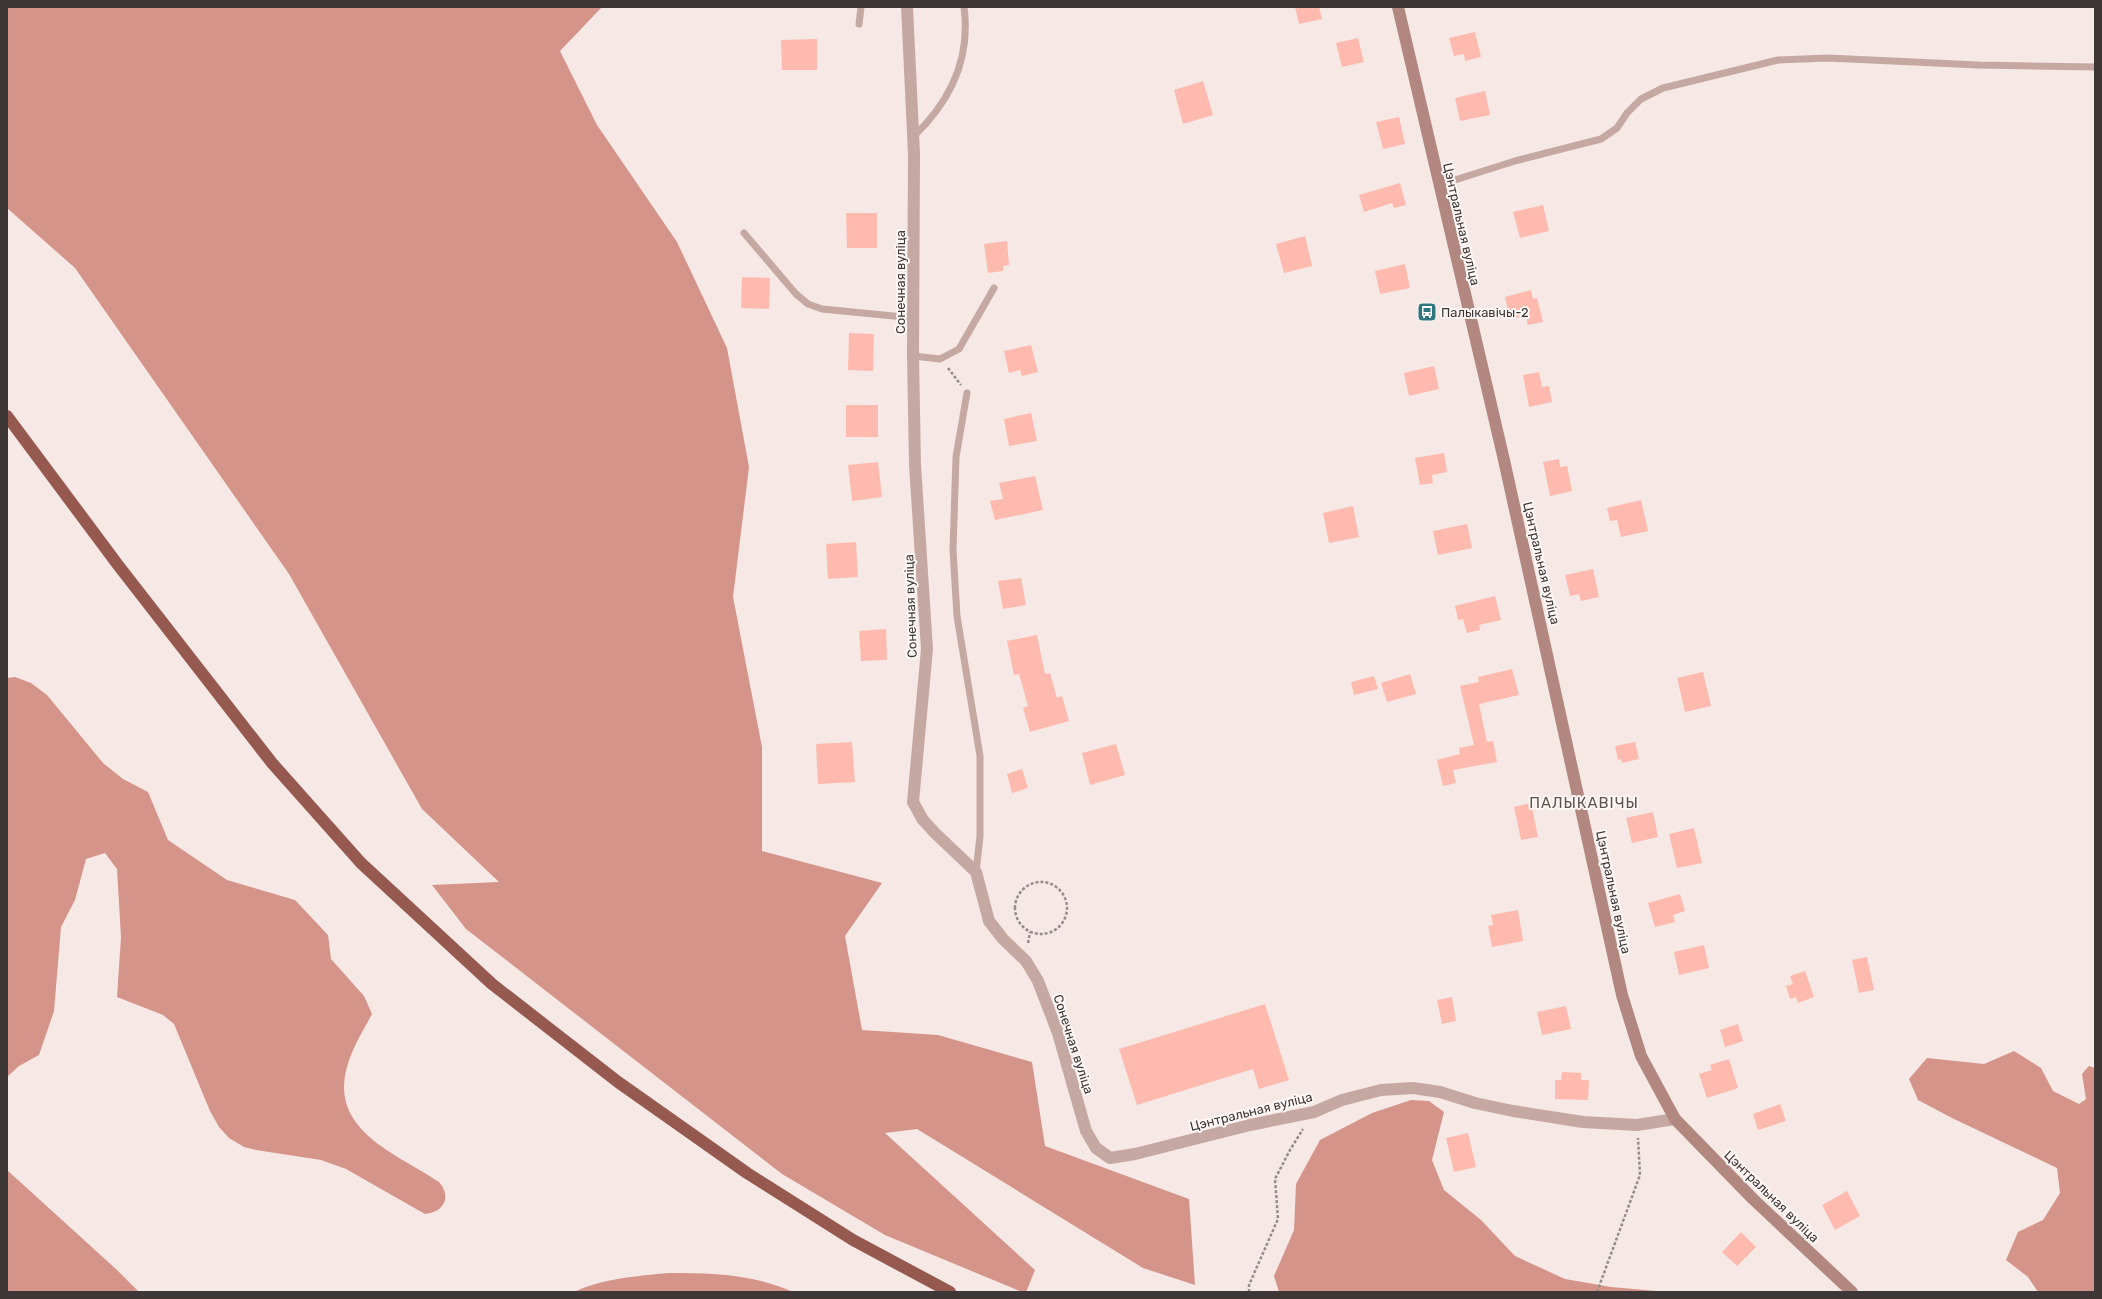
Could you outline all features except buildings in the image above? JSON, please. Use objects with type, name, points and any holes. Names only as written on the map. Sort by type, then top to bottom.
[{"type":"highway","points":[[7,416],[118,565],[272,762],[366,868],[492,984],[618,1082],[747,1173],[833,1228],[950,1292]]},
{"type":"street","name":"Сонечная вуліца","points":[[908,7],[913,138],[913,356],[915,465],[927,649],[913,802],[927,824],[976,872],[988,921],[1003,939],[1026,962],[1038,981],[1058,1033],[1086,1131],[1096,1148]]},
{"type":"street","name":"Цэнтральная вуліца","points":[[1398,7],[1438,185],[1504,460],[1622,995],[1641,1056],[1675,1119],[1753,1199],[1852,1292]]},
{"type":"street","name":"Цэнтральная вуліца","points":[[1096,1148],[1110,1158],[1135,1154],[1250,1125],[1314,1112],[1342,1100],[1381,1090],[1413,1088],[1440,1092],[1475,1103],[1548,1118],[1583,1122],[1637,1125],[1675,1119]]},
{"type":"lane","points":[[859,24],[861,7]]},
{"type":"lane","points":[[913,138],[930,121],[950,91],[960,67],[966,46],[964,7]]},
{"type":"lane","points":[[1438,185],[1514,161],[1602,139],[1616,128],[1627,112],[1641,99],[1662,88],[1778,60],[1828,58],[1978,65],[2095,67]]},
{"type":"lane","points":[[744,233],[796,294],[808,304],[822,309],[914,318]]},
{"type":"lane","points":[[913,356],[940,359],[959,349],[994,288]]},
{"type":"lane","points":[[967,393],[956,457],[953,550],[957,616],[980,756],[980,836],[976,872]]},
{"type":"path","points":[[940,359],[967,393]]},
{"type":"path","points":[[1045,883],[1059,890],[1064,896],[1067,912],[1064,920],[1053,931],[1038,934],[1030,932],[1018,920],[1015,905],[1018,897],[1029,886],[1045,883]]},
{"type":"path","points":[[1249,1292],[1249,1285],[1278,1219],[1275,1179],[1290,1150],[1314,1112]]},
{"type":"path","points":[[1597,1292],[1640,1175],[1637,1125]]},
{"type":"shaded area","points":[[7,7],[602,7],[560,51],[597,125],[677,242],[727,348],[749,467],[733,597],[762,747],[762,851],[882,883],[845,936],[862,1030],[938,1035],[1032,1062],[1045,1146],[1189,1199],[1195,1285],[1143,1268],[917,1129],[885,1133],[1035,1270],[1026,1292],[1022,1292],[885,1235],[782,1174],[466,929],[432,885],[499,882],[422,809],[289,574],[75,268],[7,208]]},
{"type":"shaded area","points":[[15,677],[31,683],[47,695],[103,763],[123,779],[148,792],[168,840],[227,880],[295,900],[328,935],[331,959],[364,996],[372,1014],[355,1046],[347,1067],[344,1089],[348,1108],[357,1124],[371,1138],[387,1150],[439,1182],[445,1193],[444,1203],[441,1207],[432,1213],[425,1214],[346,1169],[321,1160],[244,1147],[229,1138],[219,1127],[210,1111],[174,1024],[163,1015],[117,997],[121,937],[117,869],[105,853],[86,859],[75,900],[61,927],[54,1011],[39,1055],[19,1066],[7,1077],[7,678]]},
{"type":"shaded area","points":[[2014,1051],[2041,1068],[2053,1091],[2079,1104],[2086,1099],[2082,1074],[2089,1066],[2095,1068],[2095,1292],[2038,1292],[2028,1277],[2006,1260],[2018,1232],[2043,1220],[2060,1193],[2057,1168],[1952,1118],[1918,1100],[1909,1079],[1927,1058],[1984,1064]]},
{"type":"shaded area","points":[[1411,1100],[1429,1101],[1444,1112],[1432,1160],[1444,1190],[1481,1220],[1515,1256],[1565,1279],[1611,1287],[1668,1292],[1279,1292],[1274,1276],[1294,1230],[1296,1184],[1320,1140],[1372,1113]]},
{"type":"shaded area","points":[[7,1170],[117,1270],[139,1292],[7,1292]]},
{"type":"shaded area","points":[[669,1273],[701,1273],[748,1278],[763,1281],[793,1292],[574,1292],[585,1287],[609,1281]]},
{"type":"place","name":"Палыкавічы-2","points":[[1427,312]]},
{"type":"district","name":"ПАЛЫКАВІЧЫ","points":[[1584,803]]}]
